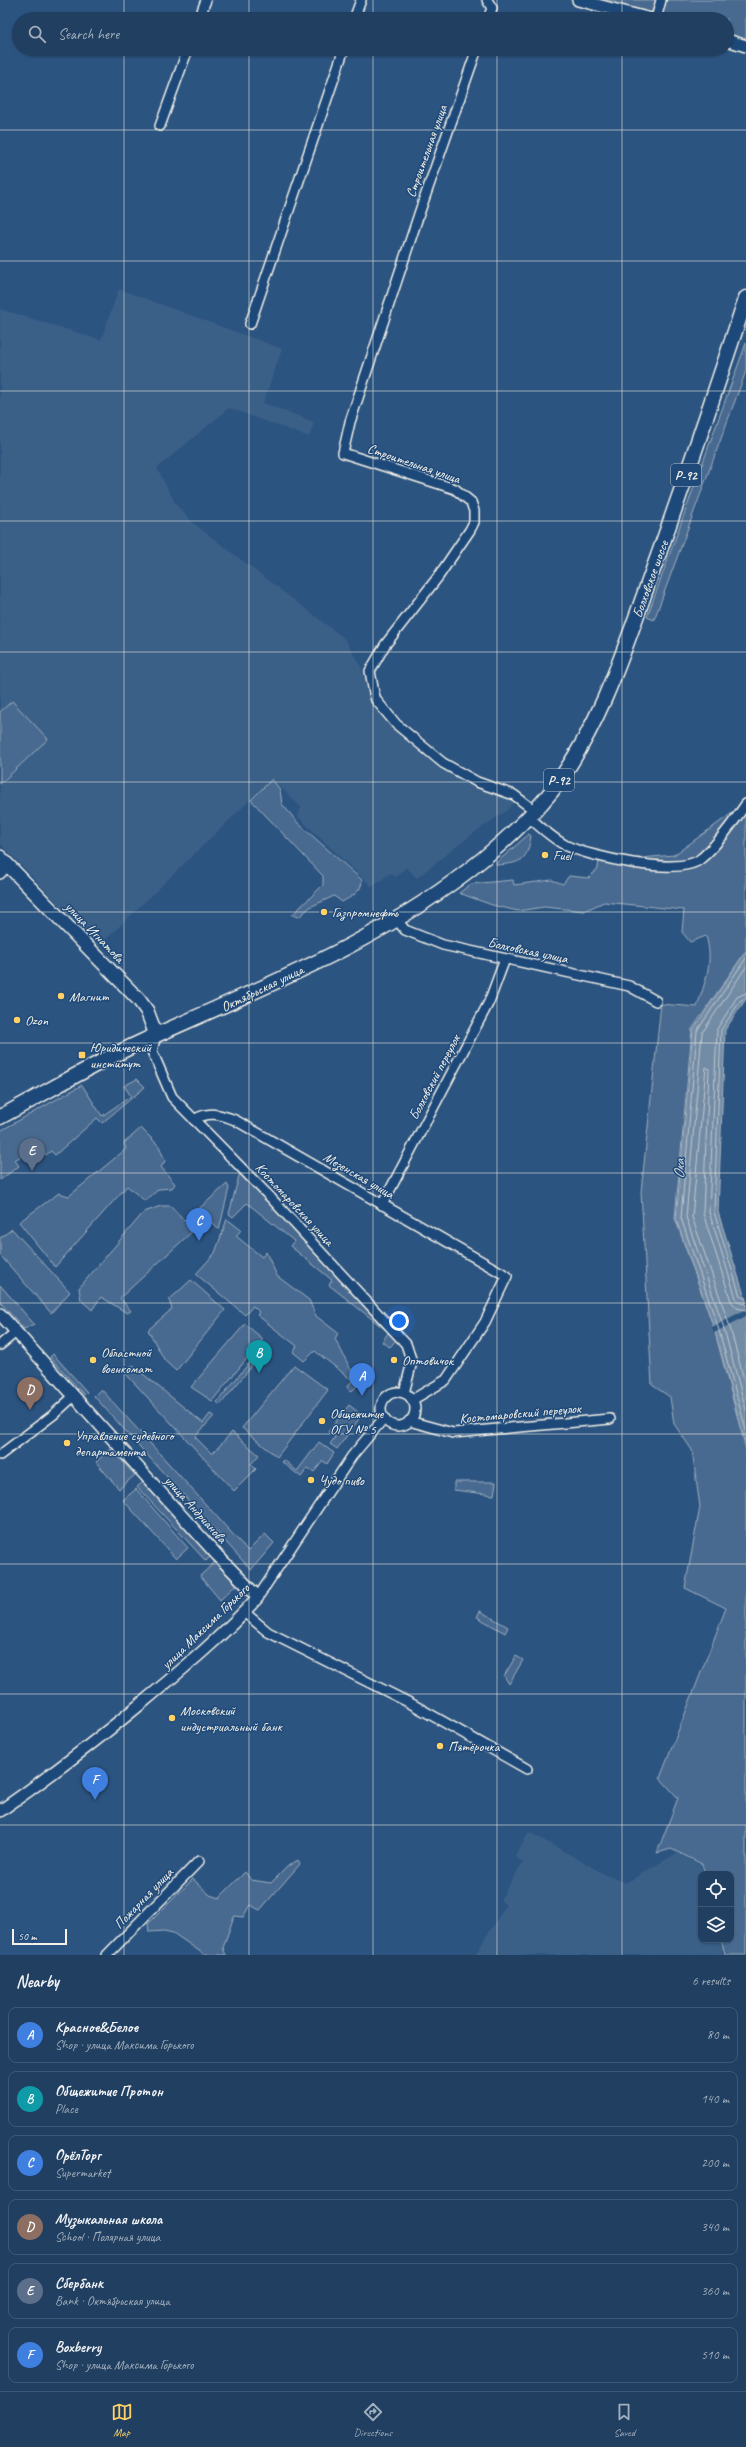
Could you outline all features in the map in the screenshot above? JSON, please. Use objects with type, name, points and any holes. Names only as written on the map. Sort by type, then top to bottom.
[{"type":"main road","name":"Болховское шоссе","points":[[510,836],[532,814],[559,780],[581,746],[609,687],[673,516],[746,298]]},
{"type":"main road","name":"Октябрьская улица","points":[[0,1117],[156,1035],[274,983],[396,920],[449,887],[510,836]]},
{"type":"main road","name":"улица Игнатова","points":[[3,866],[139,1000],[147,1011],[156,1035]]},
{"type":"street","points":[[202,12],[206,0]]},
{"type":"street","points":[[357,12],[361,0]]},
{"type":"street","points":[[488,0],[492,8],[491,12]]},
{"type":"street","points":[[578,0],[624,12]]},
{"type":"street","points":[[658,12],[661,0]]},
{"type":"street","points":[[734,42],[746,46]]},
{"type":"street","points":[[160,126],[185,56]]},
{"type":"street","points":[[250,324],[342,56]]},
{"type":"street","name":"Строительная улица","points":[[475,56],[412,234],[350,422],[343,453],[455,489],[471,502],[474,511],[474,522],[470,530],[438,577],[385,645],[370,671],[374,693],[376,700],[396,724],[444,763],[477,782],[514,795],[532,814]]},
{"type":"street","points":[[532,814],[566,845],[596,856],[626,862],[685,865],[699,860],[746,804]]},
{"type":"street","name":"Болховская улица","points":[[396,920],[404,930],[443,945],[629,986],[656,1001]]},
{"type":"street","name":"Болховский переулок","points":[[382,1205],[489,1002],[505,959]]},
{"type":"street","name":"Костомаровская улица","points":[[156,1035],[152,1052],[172,1097],[400,1336],[408,1349],[412,1362],[404,1393]]},
{"type":"street","name":"Мезенская улица","points":[[194,1120],[201,1116],[212,1114],[235,1120],[507,1276],[485,1322],[446,1380],[412,1400]]},
{"type":"street","name":"улица Андрианова","points":[[0,1314],[217,1555],[258,1597]]},
{"type":"street","points":[[0,1346],[16,1332]]},
{"type":"street","points":[[396,1392],[404,1393],[412,1400],[414,1411],[409,1421],[396,1425],[384,1418],[381,1406],[386,1396],[396,1392]]},
{"type":"street","points":[[0,1455],[53,1415],[74,1396]]},
{"type":"street","name":"улица Максима Горького","points":[[0,1811],[104,1734],[155,1692],[244,1612],[258,1597],[352,1456],[384,1418]]},
{"type":"street","name":"Костомаровский переулок","points":[[409,1421],[453,1433],[610,1419]]},
{"type":"street","points":[[244,1612],[268,1632],[410,1703],[527,1769]]},
{"type":"street","name":"Пожарная улица","points":[[107,1955],[200,1861]]},
{"type":"shaded area","points":[[592,0],[657,0],[651,12],[638,12]]},
{"type":"shaded area","points":[[664,0],[746,0],[746,39],[734,37],[734,12],[660,12]]},
{"type":"shaded area","points":[[119,289],[282,349],[263,403],[314,422],[309,437],[229,408],[157,468],[175,503],[193,523],[345,639],[362,669],[376,704],[440,765],[458,777],[514,802],[506,811],[467,838],[417,878],[406,867],[396,877],[390,873],[372,887],[298,817],[301,807],[272,779],[99,946],[0,843],[0,309],[101,340]]},
{"type":"shaded area","points":[[746,343],[746,371],[654,620],[647,617]]},
{"type":"shaded area","points":[[12,701],[48,739],[0,784],[0,712]]},
{"type":"shaded area","points":[[272,779],[280,790],[282,804],[298,823],[362,880],[360,888],[353,896],[342,902],[334,896],[310,907],[299,917],[292,915],[323,885],[323,876],[251,800]]},
{"type":"shaded area","points":[[746,803],[746,951],[692,1029],[675,1218],[714,1328],[746,1450],[746,1955],[725,1955],[722,1943],[734,1943],[734,1871],[704,1871],[702,1864],[671,1849],[657,1853],[678,1798],[660,1778],[726,1608],[685,1588],[700,1507],[692,1450],[674,1424],[670,1397],[652,1385],[641,1192],[661,1004],[697,1007],[708,972],[709,955],[706,936],[690,942],[682,932],[684,910],[604,902],[584,911],[544,907],[518,911],[492,905],[459,893],[471,884],[513,880],[514,885],[552,880],[563,884],[569,876],[589,878],[598,868],[599,859],[609,861],[674,855]]},
{"type":"shaded area","points":[[529,834],[531,836],[528,851],[522,859],[518,862],[497,865],[496,863]]},
{"type":"shaded area","points":[[137,1079],[145,1087],[102,1123],[97,1118],[55,1155],[51,1151],[46,1155],[42,1150],[35,1156],[30,1150],[15,1160],[19,1166],[0,1180],[0,1131],[82,1085],[102,1116],[131,1096],[124,1086]]},
{"type":"shaded area","points":[[141,1128],[159,1146],[165,1161],[161,1167],[175,1184],[172,1188],[159,1189],[145,1201],[127,1186],[55,1267],[19,1222],[59,1193],[69,1196],[126,1149],[124,1143]]},
{"type":"shaded area","points":[[240,1172],[397,1339],[390,1347],[382,1342],[388,1333],[387,1331],[329,1285],[332,1280],[290,1246],[294,1241],[247,1203],[233,1217],[229,1214]]},
{"type":"shaded area","points":[[227,1184],[229,1188],[219,1230],[207,1218],[120,1298],[131,1311],[127,1313],[101,1297],[92,1310],[81,1300],[79,1288],[144,1212],[161,1206],[171,1206],[185,1221]]},
{"type":"shaded area","points":[[227,1219],[241,1230],[236,1236],[262,1257],[266,1252],[277,1276],[309,1300],[316,1316],[338,1333],[335,1339],[360,1383],[352,1391],[347,1388],[352,1380],[315,1351],[304,1361],[293,1352],[297,1346],[257,1315],[259,1312],[253,1306],[245,1315],[196,1274],[215,1253]]},
{"type":"shaded area","points":[[12,1229],[70,1292],[51,1313],[0,1255],[0,1238]]},
{"type":"shaded area","points":[[191,1280],[225,1310],[176,1371],[165,1361],[148,1330],[172,1309],[169,1300]]},
{"type":"shaded area","points":[[0,1285],[34,1324],[24,1329],[0,1302]]},
{"type":"shaded area","points":[[245,1324],[263,1339],[212,1401],[191,1387]]},
{"type":"shaded area","points":[[265,1344],[268,1346],[220,1405],[217,1402]]},
{"type":"shaded area","points":[[53,1354],[87,1392],[84,1395],[50,1357]]},
{"type":"shaded area","points":[[132,1365],[203,1423],[210,1414],[214,1416],[195,1437],[212,1454],[232,1432],[259,1455],[251,1464],[256,1469],[234,1491],[125,1373]]},
{"type":"shaded area","points":[[294,1365],[328,1390],[277,1457],[242,1428]]},
{"type":"shaded area","points":[[101,1389],[248,1551],[265,1534],[274,1543],[251,1570],[94,1396]]},
{"type":"shaded area","points":[[349,1405],[362,1415],[337,1449],[330,1444],[335,1437],[328,1432]]},
{"type":"shaded area","points":[[319,1442],[334,1453],[327,1464],[323,1461],[314,1472],[308,1468],[301,1477],[282,1462],[284,1460],[297,1471]]},
{"type":"shaded area","points":[[111,1449],[135,1475],[119,1489],[96,1462]]},
{"type":"shaded area","points":[[143,1482],[212,1555],[206,1561],[137,1487]]},
{"type":"shaded area","points":[[454,1482],[496,1482],[494,1495],[454,1490]]},
{"type":"shaded area","points":[[136,1489],[188,1548],[176,1559],[123,1500]]},
{"type":"shaded area","points":[[216,1561],[237,1584],[220,1600],[200,1576]]},
{"type":"shaded area","points":[[480,1611],[508,1627],[505,1633],[477,1617]]},
{"type":"shaded area","points":[[516,1656],[523,1660],[509,1684],[504,1676]]},
{"type":"shaded area","points":[[529,1832],[606,1875],[626,1883],[677,1853],[701,1865],[702,1871],[698,1871],[698,1943],[721,1943],[723,1955],[475,1955],[506,1905],[500,1900],[523,1862],[515,1857]]},
{"type":"shaded area","points":[[298,1860],[300,1864],[260,1910],[250,1905],[243,1917],[234,1916],[223,1948],[226,1955],[205,1955],[173,1933],[164,1931],[149,1932],[148,1924],[193,1879],[210,1895],[219,1898],[245,1872],[251,1880],[271,1883],[288,1866]]},
{"type":"water","points":[[746,951],[746,999],[725,1030],[718,1212],[746,1301],[746,1445],[714,1328],[676,1219],[693,1030]]},
{"type":"pier","points":[[746,1309],[746,1316],[714,1333],[712,1327]]},
{"type":"place","name":"Fuel","points":[[545,855]]},
{"type":"place","name":"Газпромнефть","points":[[324,912]]},
{"type":"place","name":"Магнит","points":[[61,996]]},
{"type":"place","name":"Ozon","points":[[17,1020]]},
{"type":"place","name":"Юридический институт","points":[[82,1055]]},
{"type":"place","name":"Сбербанк","points":[[32,1171]]},
{"type":"place","name":"ОрёлТорг","points":[[199,1241]]},
{"type":"place","name":"Областной военкомат","points":[[93,1360]]},
{"type":"place","name":"Оптовичок","points":[[394,1360]]},
{"type":"place","name":"Общежитие Протон","points":[[259,1373]]},
{"type":"place","name":"Красное&Белое","points":[[362,1396]]},
{"type":"place","name":"Музыкальная школа","points":[[30,1410]]},
{"type":"place","name":"Общежитие ОГУ № 5","points":[[322,1421]]},
{"type":"place","name":"Управление судебного департамента","points":[[67,1443]]},
{"type":"place","name":"Чудо пиво","points":[[311,1480]]},
{"type":"place","name":"Московский индустриальный банк","points":[[172,1718]]},
{"type":"place","name":"Пятёрочка","points":[[440,1746]]},
{"type":"place","name":"Boxberry","points":[[95,1800]]},
{"type":"water label","name":"Ока","points":[[679,1169]]}]
